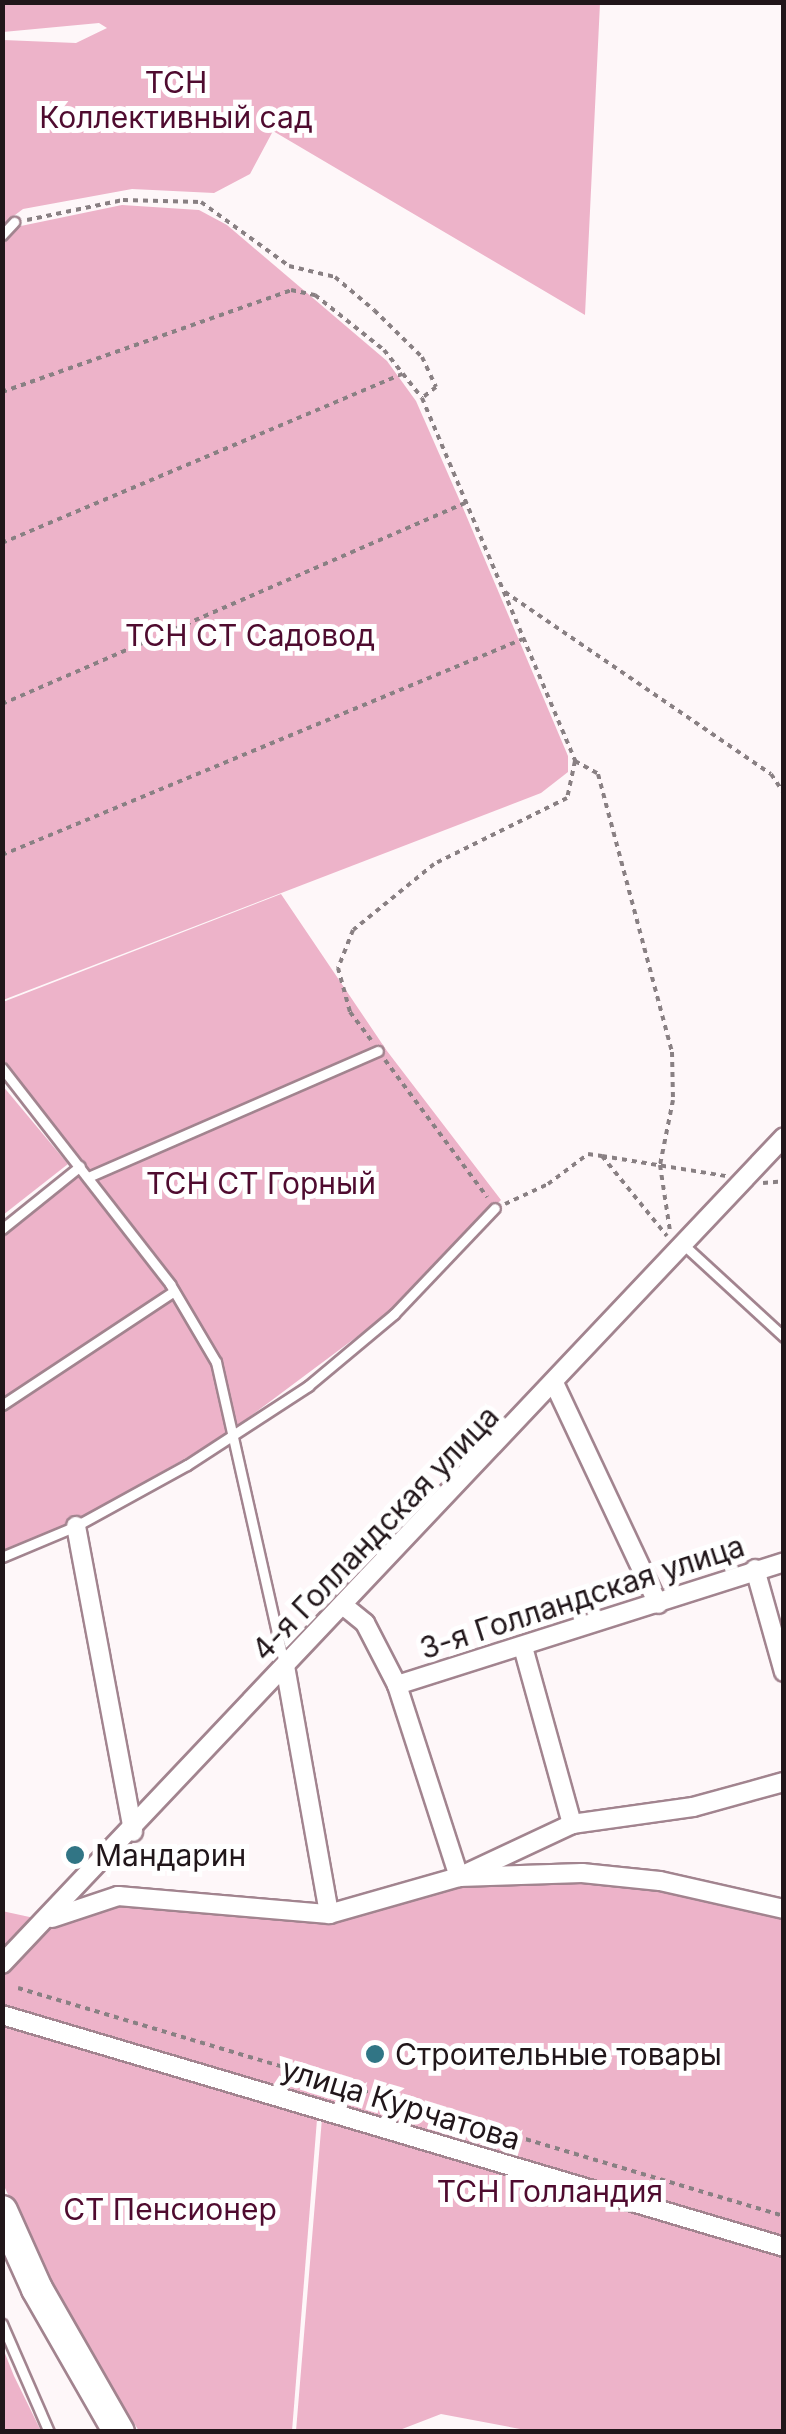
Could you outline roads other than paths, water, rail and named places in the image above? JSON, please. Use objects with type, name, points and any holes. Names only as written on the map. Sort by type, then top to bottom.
[{"type":"main road","points":[[2,2211],[10,2243],[119,2432]]},
{"type":"street","name":"4-я Голландская улица","points":[[2,1964],[132,1832],[554,1385],[678,1243],[784,1137]]},
{"type":"street","points":[[554,1385],[658,1604]]},
{"type":"street","points":[[76,1526],[132,1832]]},
{"type":"street","name":"3-я Голландская улица","points":[[397,1685],[784,1562]]},
{"type":"street","points":[[755,1569],[784,1672]]},
{"type":"street","points":[[344,1606],[365,1623],[397,1685],[459,1877]]},
{"type":"street","points":[[524,1647],[572,1824]]},
{"type":"street","points":[[285,1666],[329,1914]]},
{"type":"street","points":[[47,1920],[118,1896],[329,1914],[459,1877],[572,1824],[693,1807],[784,1782]]},
{"type":"street","points":[[459,1877],[582,1873],[660,1882],[784,1909]]},
{"type":"street","name":"улица Курчатова","points":[[2,2015],[784,2247]]},
{"type":"lane","points":[[2,235],[14,222]]},
{"type":"lane","points":[[88,1177],[378,1051]]},
{"type":"lane","points":[[2,1068],[174,1291],[216,1362],[285,1666]]},
{"type":"lane","points":[[2,1228],[80,1166]]},
{"type":"lane","points":[[2,1557],[76,1526],[232,1438],[308,1386],[394,1314],[495,1208]]},
{"type":"lane","points":[[678,1243],[784,1337]]},
{"type":"lane","points":[[2,1405],[174,1291]]},
{"type":"lane","points":[[2,2324],[49,2432]]},
{"type":"place","name":"Мандарин","points":[[75,1855]]},
{"type":"place","name":"Строительные товары","points":[[375,2054]]},
{"type":"park label","name":"ТСН Коллективный сад","points":[[176,99]]},
{"type":"park label","name":"ТСН СТ Садовод","points":[[250,635]]},
{"type":"park label","name":"ТСН СТ Горный","points":[[261,1183]]},
{"type":"park label","name":"ТСН Голландия","points":[[550,2191]]},
{"type":"park label","name":"СТ Пенсионер","points":[[170,2209]]}]
